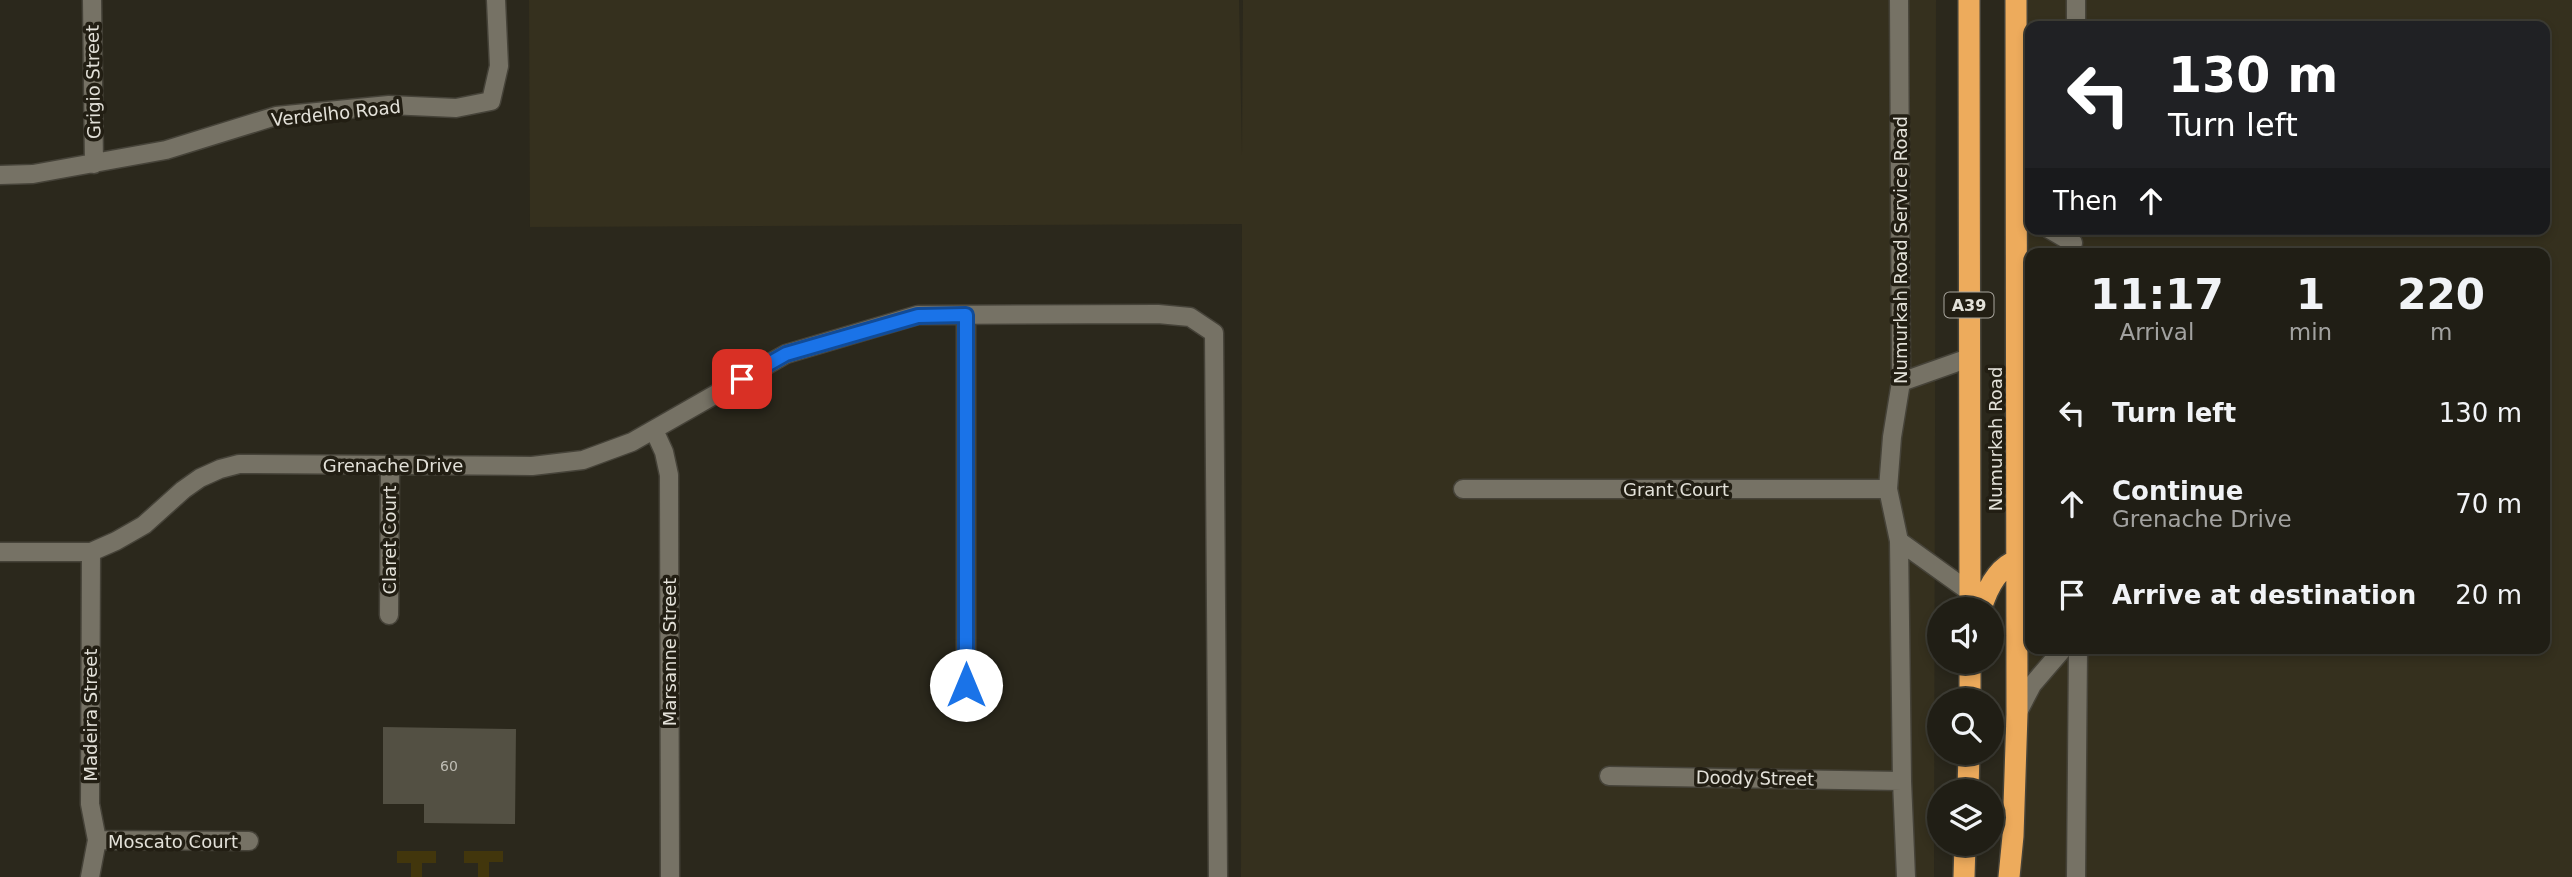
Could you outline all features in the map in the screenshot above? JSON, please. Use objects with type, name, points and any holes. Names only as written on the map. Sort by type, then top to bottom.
[{"type":"highway","name":"Numurkah Road","points":[[1969,0],[1969,358],[1973,597]]},
{"type":"highway","name":"Numurkah Road","points":[[2009,877],[2017,713],[2023,217],[2016,0]]},
{"type":"highway","points":[[1978,597],[2009,563],[2018,560]]},
{"type":"highway","points":[[1964,877],[1965,856]]},
{"type":"street","name":"Grigio Street","points":[[92,0],[94,164]]},
{"type":"street","name":"Verdelho Road","points":[[0,175],[33,174],[166,150],[276,116],[389,106],[456,108],[491,101],[499,66],[496,0]]},
{"type":"street","name":"Numurkah Road Service Road","points":[[1899,0],[1901,382],[1892,437],[1888,489],[1899,541],[1906,877]]},
{"type":"street","points":[[2076,0],[2076,21]]},
{"type":"street","name":"Grenache Drive","points":[[0,552],[91,552],[144,526],[183,490],[220,469],[239,464],[532,466],[583,460],[632,442],[786,354],[918,316],[1158,314],[1190,317],[1214,333],[1218,877]]},
{"type":"street","points":[[966,315],[966,685]]},
{"type":"street","points":[[1901,382],[1969,358]]},
{"type":"street","name":"Marsanne Street","points":[[654,430],[664,452],[669,475],[670,877]]},
{"type":"street","name":"Claret Court","points":[[389,615],[390,466]]},
{"type":"street","name":"Grant Court","points":[[1463,489],[1888,489]]},
{"type":"street","points":[[1899,541],[1966,597]]},
{"type":"street","name":"Madeira Street","points":[[90,877],[97,841],[90,804],[91,552]]},
{"type":"street","points":[[2017,713],[2032,685],[2059,654]]},
{"type":"street","points":[[2076,877],[2078,654]]},
{"type":"street","name":"Doody Street","points":[[1609,776],[1902,781]]},
{"type":"street","name":"Moscato Court","points":[[97,841],[249,841]]},
{"type":"shaded area","points":[[529,0],[1239,0],[1242,156],[1243,0],[1936,0],[1935,597],[1927,597],[1927,674],[1934,674],[1934,688],[1927,688],[1927,765],[1934,765],[1934,779],[1927,779],[1927,856],[1934,856],[1934,877],[1241,877],[1242,224],[530,227]]},
{"type":"shaded area","points":[[2026,0],[2572,0],[2572,877],[2020,877],[2025,146],[2025,235],[2550,235],[2550,21],[2026,21]]},
{"type":"shaded area","points":[[397,851],[436,851],[436,863],[422,863],[422,877],[411,877],[411,863],[397,863]]},
{"type":"shaded area","points":[[464,851],[503,851],[503,862],[489,862],[489,877],[478,877],[478,863],[464,863]]},
{"type":"building","points":[[383,727],[516,729],[515,824],[424,823],[424,804],[383,804]]},
{"type":"route","points":[[742,379],[786,354],[918,316],[966,315],[966,685]]}]
